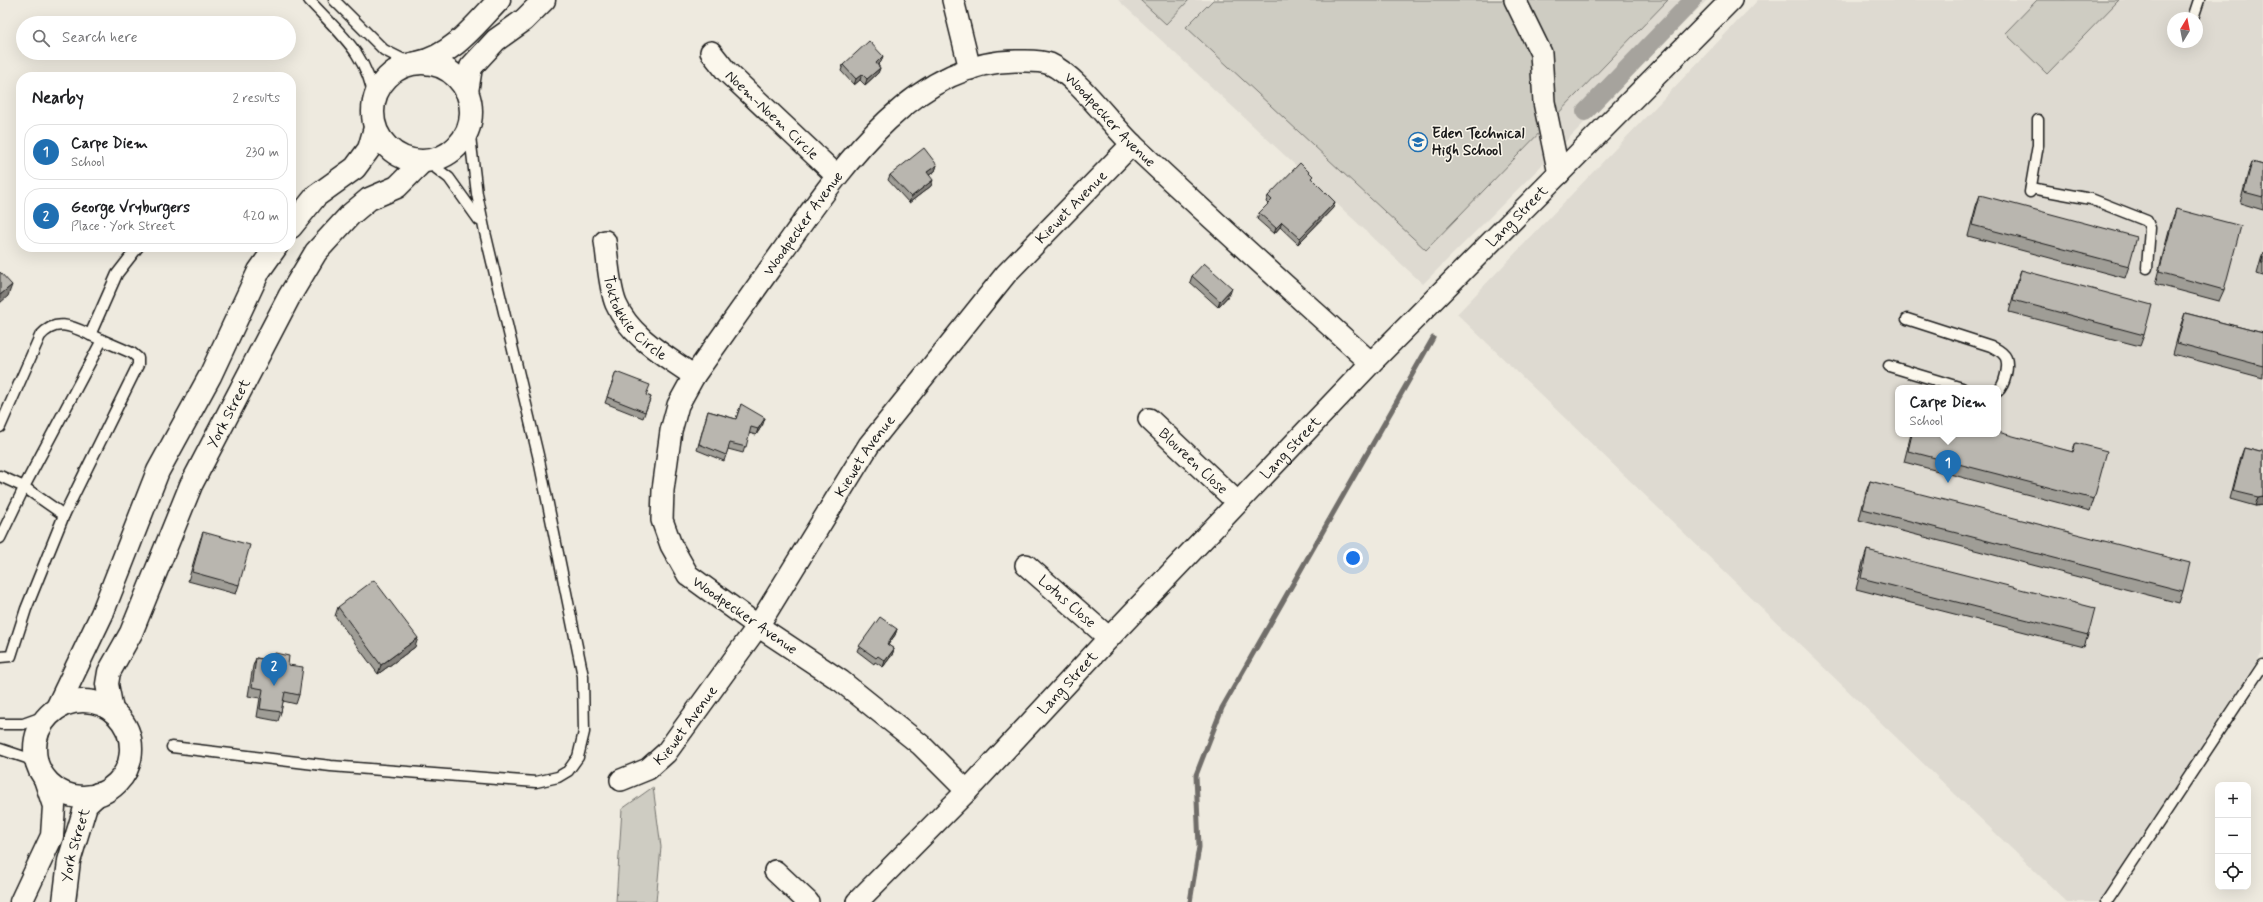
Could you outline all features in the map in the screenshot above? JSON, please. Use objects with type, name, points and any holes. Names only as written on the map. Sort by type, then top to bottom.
[{"type":"main road","points":[[425,162],[412,161],[393,153],[385,146],[375,128],[373,119],[374,100],[384,80],[402,67],[434,60],[454,46],[499,0]]},
{"type":"main road","name":"York Street","points":[[467,92],[471,67],[496,40],[524,20],[544,0]]},
{"type":"main road","name":"York Street","points":[[112,710],[107,684],[109,672],[131,633],[191,485],[289,298],[316,252],[350,215],[369,199],[397,187],[425,162],[438,159],[453,151],[464,138],[469,128],[472,116],[467,92],[462,83],[446,69],[431,64],[414,64]]},
{"type":"main road","points":[[296,221],[316,196],[356,168],[369,149],[375,128]]},
{"type":"main road","name":"York Street","points":[[21,902],[52,836],[54,806],[34,747],[36,735],[52,712],[102,614],[158,471],[210,376],[259,272],[273,252]]},
{"type":"main road","name":"York Street","points":[[52,712],[79,701],[102,704],[112,710],[127,728],[131,751],[125,773],[118,782],[98,794],[86,805],[69,861],[64,902]]},
{"type":"main road","name":"York Street","points":[[42,774],[54,787],[75,796],[98,794]]},
{"type":"street","points":[[954,0],[970,68]]},
{"type":"street","points":[[1515,0],[1541,53],[1544,102],[1558,174]]},
{"type":"street","name":"Lang Street","points":[[857,902],[968,791],[1237,502],[1371,363],[1731,0]]},
{"type":"street","name":"Noem-Noem Circle","points":[[711,52],[726,71],[836,175]]},
{"type":"street","name":"Woodpecker Avenue","points":[[968,791],[921,745],[848,686],[758,626],[688,575],[671,545],[662,520],[666,457],[671,431],[678,406],[694,376],[836,175],[877,130],[912,100],[936,84],[970,68],[995,61],[1049,64],[1068,77],[1132,144],[1371,363]]},
{"type":"street","name":"Kiewet Avenue","points":[[621,780],[648,770],[666,753],[758,626],[869,445],[1006,274],[1132,144]]},
{"type":"street","name":"Toktokkie Circle","points":[[605,241],[616,303],[624,319],[635,332],[694,376]]},
{"type":"street","name":"Bloureen Close","points":[[1149,419],[1237,502]]},
{"type":"street","name":"Lotus Close","points":[[1026,565],[1109,638]]},
{"type":"street","points":[[774,871],[808,902]]},
{"type":"lane","points":[[309,0],[360,56],[372,84],[374,100]]},
{"type":"lane","points":[[334,0],[384,50],[414,64]]},
{"type":"lane","points":[[340,0],[349,15]]},
{"type":"lane","points":[[2195,12],[2199,0]]},
{"type":"lane","points":[[2038,120],[2038,145],[2030,190],[2091,199],[2147,221],[2150,228],[2147,268]]},
{"type":"lane","points":[[172,747],[331,766],[536,782],[558,777],[568,771],[578,757],[584,732],[583,676],[538,455],[484,228],[477,194],[469,128]]},
{"type":"lane","points":[[425,162],[450,178],[472,207],[484,228]]},
{"type":"lane","points":[[90,335],[117,274],[134,252]]},
{"type":"lane","points":[[1907,319],[1991,346],[2001,351],[2006,357],[2006,366],[2001,386]]},
{"type":"lane","points":[[0,427],[40,336],[47,328],[54,325],[68,325],[132,353],[138,358],[138,365],[64,515],[26,609],[11,656],[0,657]]},
{"type":"lane","points":[[0,538],[24,488],[102,340]]},
{"type":"lane","points":[[1889,366],[1952,385]]},
{"type":"lane","points":[[0,476],[24,488],[64,515]]},
{"type":"lane","points":[[2106,902],[2263,665]]},
{"type":"lane","points":[[0,724],[23,724],[52,712]]},
{"type":"lane","points":[[0,749],[27,758],[42,774]]},
{"type":"shaded area","name":"Eden Technical High School","points":[[1118,0],[1707,0],[1423,284]]},
{"type":"shaded area","points":[[1140,0],[1189,0],[1166,24]]},
{"type":"shaded area","name":"Eden Technical High School","points":[[1213,0],[1668,0],[1426,250],[1186,27]]},
{"type":"shaded area","points":[[1758,0],[2263,0],[2263,652],[2099,902],[2067,902],[1457,314]]},
{"type":"shaded area","points":[[2037,0],[2119,0],[2047,74],[2005,33]]},
{"type":"shaded area","points":[[653,787],[661,847],[656,902],[616,902],[622,809]]},
{"type":"building","points":[[869,41],[883,56],[876,63],[880,68],[867,79],[862,74],[856,79],[843,65]]},
{"type":"building","points":[[924,148],[937,165],[927,172],[933,180],[911,197],[890,175]]},
{"type":"building","points":[[2252,162],[2263,165],[2263,197],[2244,192]]},
{"type":"building","points":[[1300,163],[1313,176],[1311,178],[1335,202],[1300,238],[1282,222],[1276,228],[1259,213],[1272,200],[1268,196]]},
{"type":"building","points":[[1980,195],[2137,237],[2129,266],[1972,225]]},
{"type":"building","points":[[2176,209],[2241,226],[2224,290],[2159,272]]},
{"type":"building","points":[[1204,263],[1232,288],[1220,301],[1192,276]]},
{"type":"building","points":[[2021,270],[2152,305],[2144,335],[2013,300]]},
{"type":"building","points":[[0,272],[12,285],[0,295]]},
{"type":"building","points":[[2185,313],[2263,333],[2263,366],[2177,343]]},
{"type":"building","points":[[616,372],[650,385],[646,395],[651,397],[645,412],[607,397]]},
{"type":"building","points":[[741,404],[765,418],[758,429],[751,427],[746,447],[730,443],[726,455],[699,444],[708,411],[736,419]]},
{"type":"building","points":[[2001,433],[2073,452],[2076,443],[2107,451],[2094,499],[1908,451],[1911,437],[2001,437]]},
{"type":"building","points":[[2244,448],[2260,452],[2263,450],[2263,496],[2258,497],[2233,491]]},
{"type":"building","points":[[1870,481],[2190,563],[2183,591],[1863,509]]},
{"type":"building","points":[[203,532],[250,545],[239,585],[192,572]]},
{"type":"building","points":[[1867,550],[2095,608],[2088,635],[1861,578]]},
{"type":"building","points":[[374,580],[418,638],[381,665],[338,607]]},
{"type":"building","points":[[880,617],[897,629],[887,644],[894,649],[885,661],[878,656],[876,658],[859,646]]},
{"type":"building","points":[[275,653],[289,656],[288,665],[303,667],[299,695],[285,692],[281,712],[260,709],[263,689],[252,687],[256,658],[273,661]]},
{"type":"waterway","points":[[1585,112],[1693,0]]},
{"type":"waterway","points":[[1190,902],[1199,847],[1196,775],[1222,708],[1433,338]]},
{"type":"place","name":"Eden Technical High School","points":[[1418,142]]},
{"type":"place","name":"Carpe Diem","points":[[1948,483]]},
{"type":"place","name":"George Vryburgers","points":[[274,686]]}]
